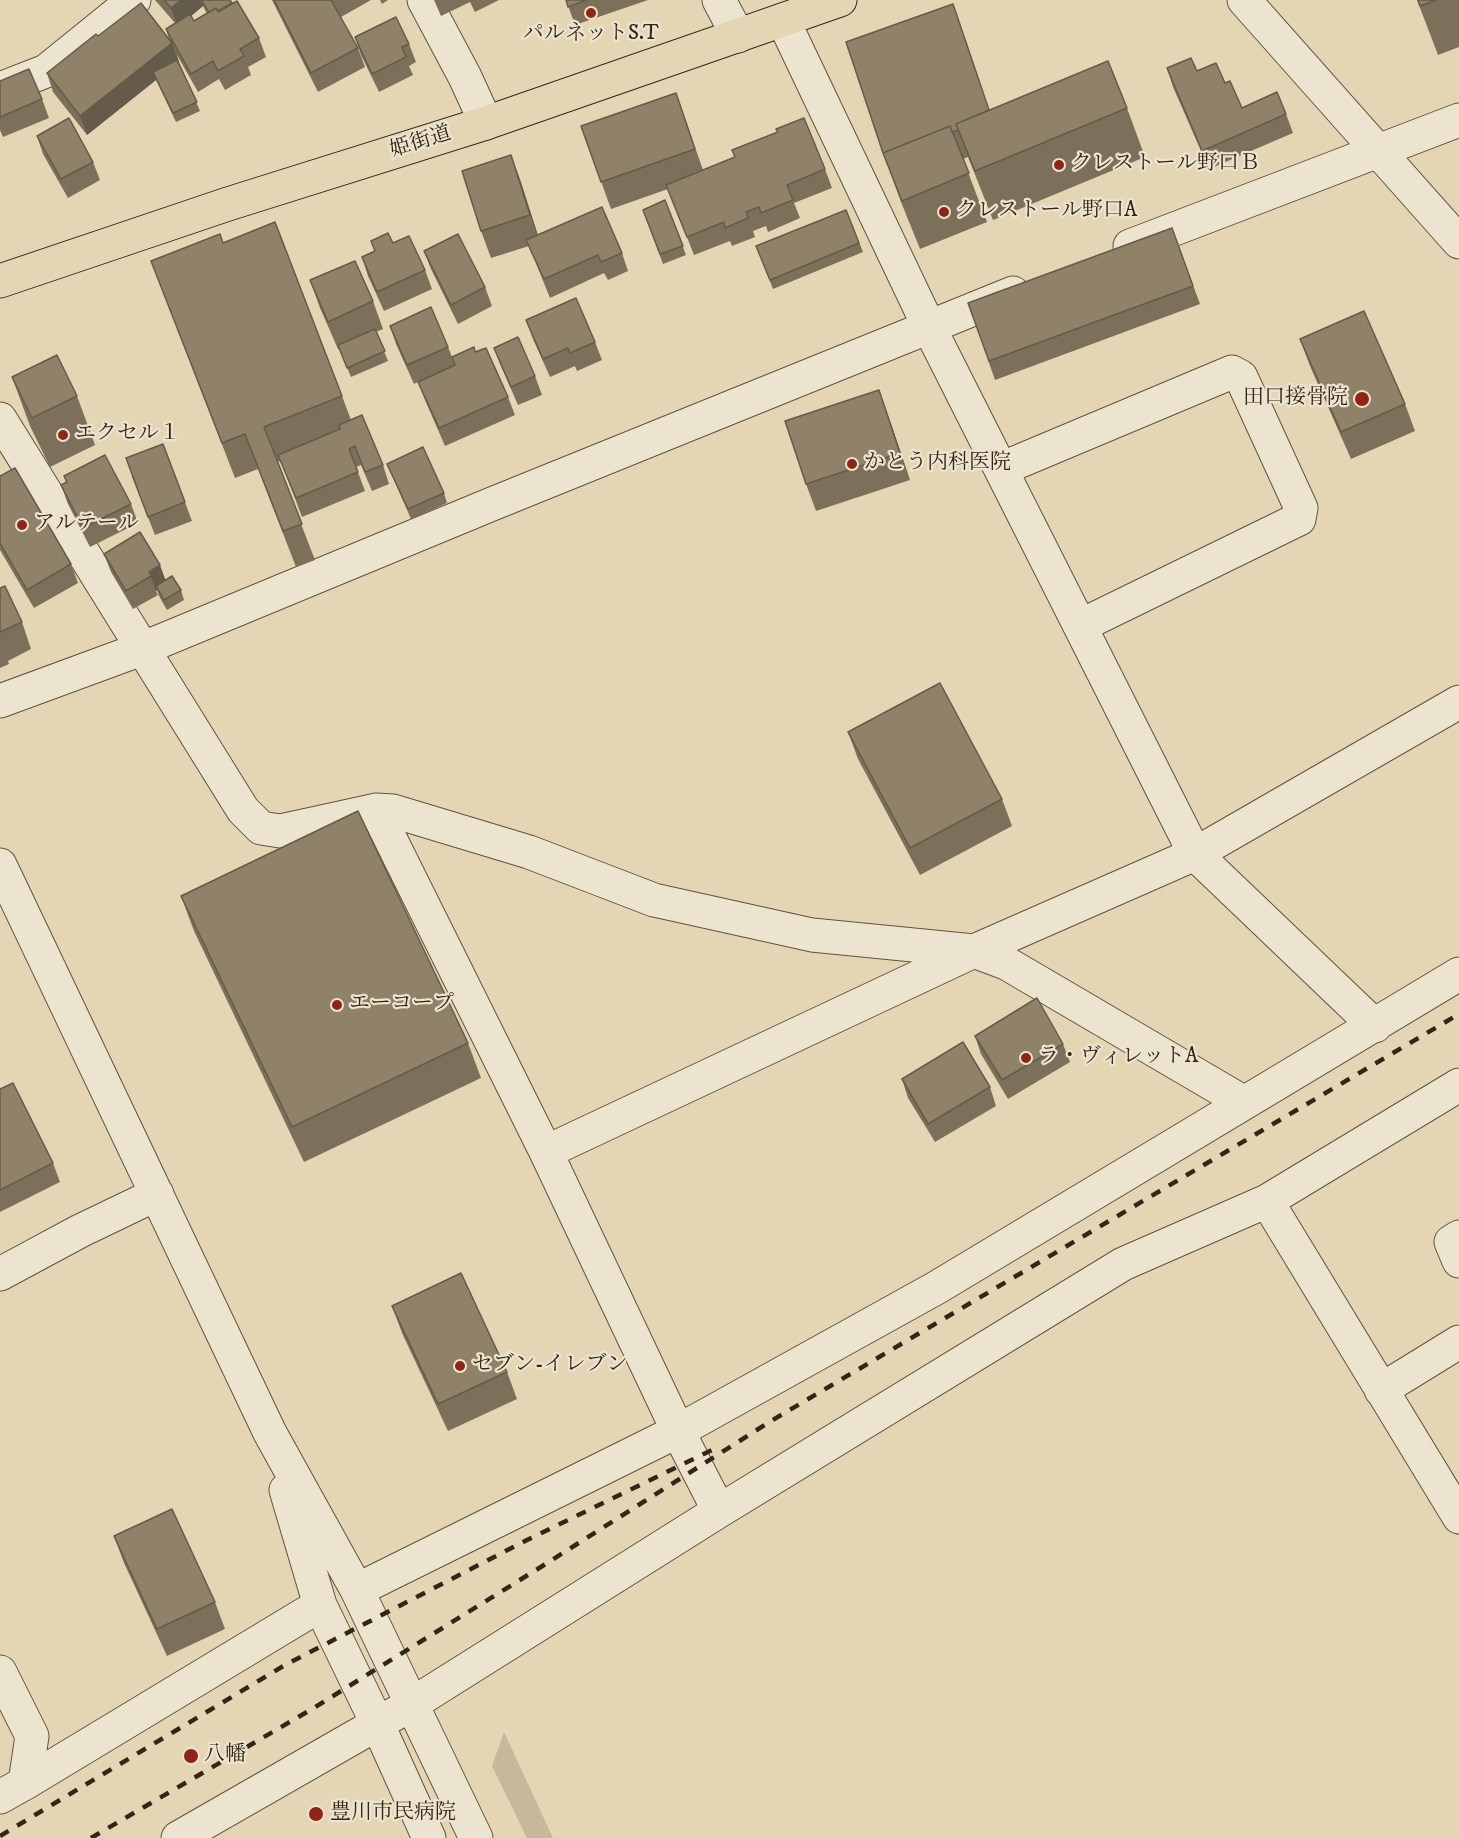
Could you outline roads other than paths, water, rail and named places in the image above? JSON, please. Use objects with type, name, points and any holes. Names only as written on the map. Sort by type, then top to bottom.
[{"type":"main road","name":"姫街道","points":[[0,281],[228,204],[486,123],[840,0]]},
{"type":"street","points":[[2,85],[46,71],[134,0]]},
{"type":"street","points":[[424,0],[465,77],[486,123]]},
{"type":"street","points":[[719,0],[738,36]]},
{"type":"street","points":[[1244,0],[1459,242]]},
{"type":"street","points":[[783,20],[929,327],[1195,854],[1375,1026]]},
{"type":"street","points":[[1101,258],[1459,120]]},
{"type":"street","points":[[0,701],[144,648],[482,508],[1036,284]]},
{"type":"street","points":[[1001,469],[1232,372],[1241,377],[1301,508],[1299,519],[1080,626]]},
{"type":"street","points":[[0,419],[243,810],[261,828],[280,831],[376,810],[393,811],[529,852],[654,900],[812,935],[974,951],[1006,963],[1243,1102]]},
{"type":"street","points":[[546,1152],[974,951],[1195,854],[1459,702]]},
{"type":"street","points":[[376,810],[546,1152],[718,1511]]},
{"type":"street","points":[[0,865],[270,1433],[357,1590],[476,1838]]},
{"type":"street","points":[[357,1590],[678,1431],[936,1288],[1459,974]]},
{"type":"street","points":[[178,1838],[378,1725],[718,1511],[1123,1264],[1267,1201],[1459,1085]]},
{"type":"street","points":[[0,1274],[80,1231],[157,1194]]},
{"type":"street","points":[[1267,1201],[1459,1517]]},
{"type":"street","points":[[1459,1237],[1451,1242],[1459,1261]]},
{"type":"street","points":[[1382,1390],[1459,1342]]},
{"type":"street","points":[[270,1433],[320,1605],[429,1838]]},
{"type":"street","points":[[12,1790],[320,1605]]},
{"type":"street","points":[[0,1672],[8,1699],[32,1736],[12,1790]]},
{"type":"railway","points":[[91,1838],[312,1709],[771,1421],[1459,1014]]},
{"type":"railway","points":[[0,1836],[285,1665],[527,1540],[714,1449]]},
{"type":"place","name":"パルネットS.T","points":[[591,13]]},
{"type":"place","name":"クレストール野口Ｂ","points":[[1059,165]]},
{"type":"place","name":"クレストール野口A","points":[[944,212]]},
{"type":"place","name":"田口接骨院","points":[[1362,399]]},
{"type":"place","name":"エクセル１","points":[[63,435]]},
{"type":"place","name":"かとう内科医院","points":[[852,464]]},
{"type":"place","name":"アルテール","points":[[22,525]]},
{"type":"place","name":"エーコープ","points":[[337,1005]]},
{"type":"place","name":"ラ・ヴィレットA","points":[[1026,1058]]},
{"type":"place","name":"セブン-イレブン","points":[[460,1366]]},
{"type":"place","name":"八幡","points":[[191,1756]]},
{"type":"place","name":"豊川市民病院","points":[[316,1814]]}]
